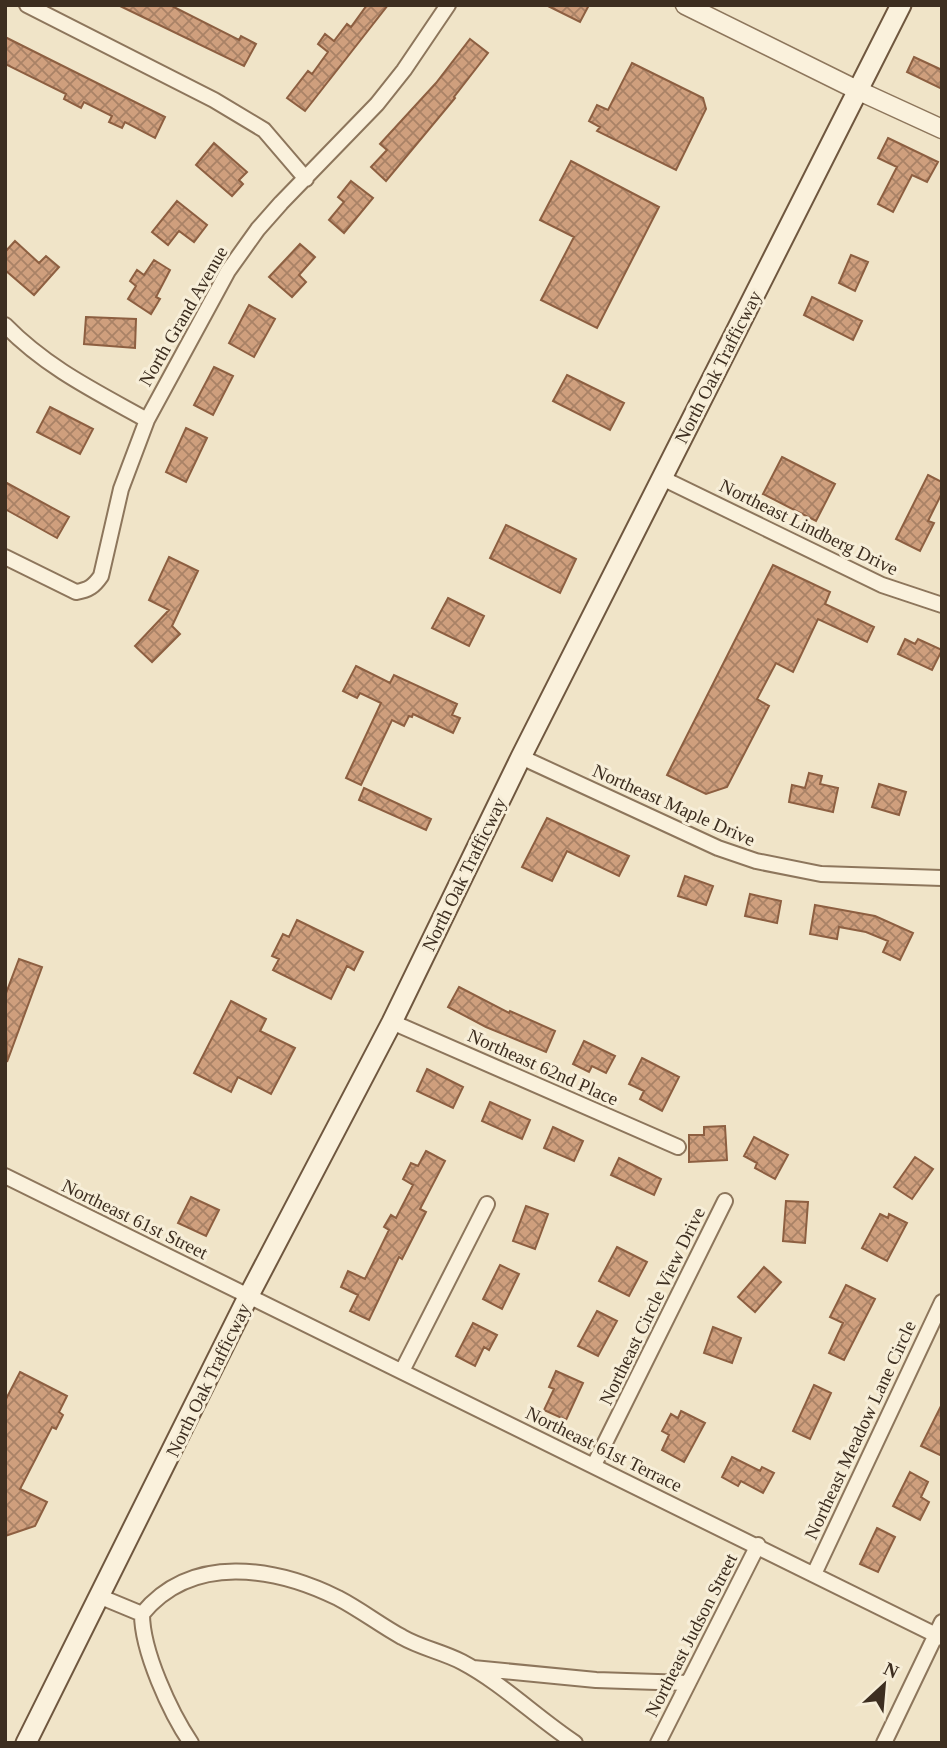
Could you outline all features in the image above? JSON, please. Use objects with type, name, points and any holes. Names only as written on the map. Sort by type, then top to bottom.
[{"type":"main road","name":"North Oak Trafficway","points":[[26,1743],[249,1295],[392,1021],[521,757],[901,5]]},
{"type":"street","points":[[27,5],[214,100],[264,130],[306,179]]},
{"type":"street","name":"North Grand Avenue","points":[[5,557],[76,592],[87,590],[95,584],[101,576],[121,489],[147,419],[228,271],[258,229],[376,104],[404,70],[447,5]]},
{"type":"street","points":[[685,5],[942,129]]},
{"type":"street","points":[[5,325],[21,342],[56,369],[147,419]]},
{"type":"street","name":"Northeast Lindberg Drive","points":[[662,478],[882,585],[942,605]]},
{"type":"street","name":"Northeast Maple Drive","points":[[521,757],[718,848],[756,862],[821,874],[942,878]]},
{"type":"street","name":"Northeast 62nd Place","points":[[392,1021],[678,1147]]},
{"type":"street","name":"Northeast 61st Street","points":[[5,1176],[249,1295]]},
{"type":"street","name":"Northeast Circle View Drive","points":[[594,1465],[725,1201]]},
{"type":"street","points":[[402,1371],[486,1204]]},
{"type":"street","name":"Northeast 61st Terrace","points":[[249,1295],[814,1574],[940,1632]]},
{"type":"street","name":"Northeast Meadow Lane Circle","points":[[814,1574],[942,1302]]},
{"type":"street","name":"Northeast Judson Street","points":[[659,1743],[758,1545]]},
{"type":"street","points":[[191,1743],[165,1699],[144,1633],[142,1614],[152,1601],[167,1589],[185,1580],[223,1571],[278,1578],[336,1597],[419,1646],[461,1662],[575,1743]]},
{"type":"street","points":[[101,1597],[142,1614]]},
{"type":"street","points":[[884,1743],[940,1632]]},
{"type":"street","points":[[470,1668],[596,1680],[688,1684]]},
{"type":"building","points":[[118,5],[170,5],[239,40],[241,36],[256,44],[244,66]]},
{"type":"building","points":[[367,5],[388,5],[305,111],[287,98],[308,71],[312,74],[328,52],[318,44],[325,34],[334,41],[347,24],[351,27]]},
{"type":"building","points":[[546,5],[589,5],[580,22]]},
{"type":"building","points":[[5,37],[165,117],[155,138],[125,122],[122,128],[109,122],[112,116],[84,102],[81,108],[64,99],[66,94],[5,64]]},
{"type":"building","points":[[470,39],[488,53],[455,98],[386,181],[371,167],[387,150],[380,144],[436,83]]},
{"type":"building","points":[[914,57],[942,70],[942,89],[907,72]]},
{"type":"building","points":[[632,63],[703,98],[706,109],[676,170],[597,131],[600,127],[589,121],[597,105],[608,110]]},
{"type":"building","points":[[888,138],[938,162],[927,182],[912,175],[893,212],[878,204],[897,167],[878,158]]},
{"type":"building","points":[[214,143],[247,172],[239,180],[243,184],[232,196],[196,165]]},
{"type":"building","points":[[571,161],[659,207],[597,328],[541,300],[574,237],[540,220]]},
{"type":"building","points":[[351,181],[373,198],[344,233],[329,220],[344,202],[338,197]]},
{"type":"building","points":[[177,201],[207,225],[194,242],[179,231],[168,245],[152,232]]},
{"type":"building","points":[[15,241],[39,263],[46,256],[59,267],[34,295],[5,270],[5,252]]},
{"type":"building","points":[[300,244],[315,257],[299,275],[306,282],[292,297],[269,277]]},
{"type":"building","points":[[851,255],[868,262],[855,291],[839,283]]},
{"type":"building","points":[[154,260],[170,270],[156,297],[160,299],[151,314],[128,299],[136,286],[130,281],[137,270],[144,275]]},
{"type":"building","points":[[812,297],[862,321],[853,340],[804,315]]},
{"type":"building","points":[[249,305],[275,319],[254,357],[229,343]]},
{"type":"building","points":[[86,317],[136,319],[135,348],[84,344]]},
{"type":"building","points":[[214,367],[233,376],[213,415],[194,405]]},
{"type":"building","points":[[567,375],[624,403],[610,430],[553,401]]},
{"type":"building","points":[[50,407],[93,429],[80,454],[37,432]]},
{"type":"building","points":[[186,428],[207,438],[186,482],[166,472]]},
{"type":"building","points":[[782,457],[835,484],[816,521],[763,494]]},
{"type":"building","points":[[928,475],[942,482],[942,493],[928,521],[934,523],[920,551],[896,539]]},
{"type":"building","points":[[5,482],[69,517],[57,538],[5,509]]},
{"type":"building","points":[[506,525],[576,559],[560,593],[490,558]]},
{"type":"building","points":[[169,557],[198,571],[172,626],[180,634],[152,662],[135,646],[169,610],[149,600]]},
{"type":"building","points":[[773,565],[830,592],[825,604],[874,627],[867,642],[818,619],[793,672],[776,663],[757,699],[769,706],[727,787],[706,794],[667,775]]},
{"type":"building","points":[[448,598],[484,616],[469,646],[432,628]]},
{"type":"building","points":[[905,639],[915,644],[918,639],[942,650],[932,670],[898,654]]},
{"type":"building","points":[[356,666],[390,683],[394,675],[457,704],[452,715],[460,718],[453,733],[413,714],[404,726],[392,720],[361,785],[346,778],[381,703],[360,693],[357,698],[343,691]]},
{"type":"building","points":[[809,773],[822,776],[820,784],[838,788],[833,812],[789,802],[792,785],[805,788]]},
{"type":"building","points":[[879,784],[906,792],[899,815],[872,807]]},
{"type":"building","points":[[364,788],[431,819],[426,830],[359,800]]},
{"type":"building","points":[[547,818],[629,856],[619,876],[567,851],[552,881],[522,867]]},
{"type":"building","points":[[685,876],[713,886],[706,905],[678,896]]},
{"type":"building","points":[[750,894],[781,901],[777,923],[745,916]]},
{"type":"building","points":[[815,905],[875,916],[913,933],[900,960],[883,952],[888,941],[866,932],[839,927],[837,939],[810,934]]},
{"type":"building","points":[[297,920],[363,952],[354,970],[347,966],[331,999],[273,970],[279,959],[272,956],[283,934],[289,937]]},
{"type":"building","points":[[19,959],[42,967],[7,1062],[5,996]]},
{"type":"building","points":[[459,987],[509,1013],[510,1011],[555,1031],[546,1052],[486,1027],[448,1007]]},
{"type":"building","points":[[231,1001],[266,1019],[260,1031],[295,1048],[271,1094],[238,1077],[231,1092],[194,1073]]},
{"type":"building","points":[[584,1041],[615,1056],[606,1073],[592,1066],[589,1072],[573,1064]]},
{"type":"building","points":[[642,1058],[679,1077],[662,1111],[640,1099],[644,1091],[629,1084]]},
{"type":"building","points":[[427,1069],[463,1087],[453,1108],[417,1091]]},
{"type":"building","points":[[490,1102],[530,1120],[522,1139],[482,1121]]},
{"type":"building","points":[[725,1126],[727,1160],[689,1162],[689,1135],[704,1135],[704,1127]]},
{"type":"building","points":[[553,1127],[583,1141],[574,1161],[544,1148]]},
{"type":"building","points":[[754,1137],[788,1155],[775,1179],[755,1168],[757,1163],[744,1156]]},
{"type":"building","points":[[426,1151],[445,1161],[420,1209],[426,1212],[402,1259],[399,1257],[369,1320],[350,1311],[358,1295],[341,1287],[348,1271],[365,1279],[389,1230],[384,1227],[391,1215],[396,1218],[413,1185],[403,1179],[411,1163],[418,1166]]},
{"type":"building","points":[[915,1157],[933,1169],[912,1199],[894,1187]]},
{"type":"building","points":[[619,1158],[661,1179],[654,1195],[611,1175]]},
{"type":"building","points":[[191,1197],[219,1210],[206,1236],[178,1223]]},
{"type":"building","points":[[786,1201],[808,1202],[805,1243],[783,1241]]},
{"type":"building","points":[[526,1206],[548,1214],[535,1249],[513,1241]]},
{"type":"building","points":[[880,1214],[888,1218],[889,1214],[907,1223],[887,1261],[862,1248]]},
{"type":"building","points":[[617,1247],[647,1262],[629,1296],[599,1281]]},
{"type":"building","points":[[500,1265],[519,1274],[502,1309],[483,1299]]},
{"type":"building","points":[[764,1267],[781,1282],[755,1312],[738,1297]]},
{"type":"building","points":[[846,1285],[875,1299],[844,1360],[829,1353],[843,1323],[830,1317]]},
{"type":"building","points":[[597,1311],[617,1321],[598,1356],[578,1346]]},
{"type":"building","points":[[473,1323],[497,1335],[489,1350],[484,1347],[475,1366],[456,1356]]},
{"type":"building","points":[[713,1327],[741,1338],[732,1363],[704,1353]]},
{"type":"building","points":[[556,1371],[583,1383],[566,1420],[544,1410],[554,1389],[549,1387]]},
{"type":"building","points":[[20,1372],[67,1396],[59,1412],[63,1415],[56,1429],[52,1427],[20,1489],[47,1502],[35,1526],[5,1536],[5,1401]]},
{"type":"building","points":[[814,1385],[831,1393],[810,1439],[793,1431]]},
{"type":"building","points":[[942,1404],[942,1456],[921,1446]]},
{"type":"building","points":[[681,1411],[705,1423],[684,1462],[662,1450],[669,1435],[662,1431],[671,1414],[678,1418]]},
{"type":"building","points":[[732,1457],[760,1471],[762,1467],[774,1473],[763,1493],[741,1481],[738,1486],[722,1477]]},
{"type":"building","points":[[910,1472],[928,1482],[921,1497],[929,1502],[920,1520],[893,1506]]},
{"type":"building","points":[[877,1528],[895,1537],[878,1572],[860,1564]]}]
